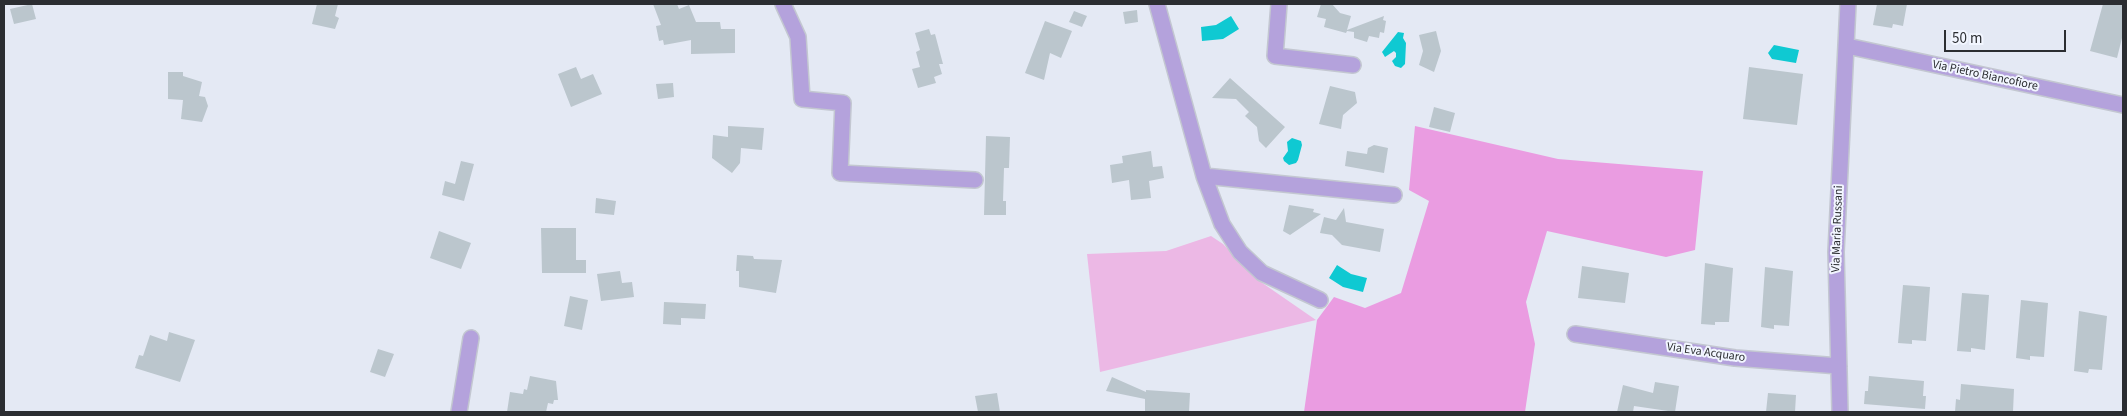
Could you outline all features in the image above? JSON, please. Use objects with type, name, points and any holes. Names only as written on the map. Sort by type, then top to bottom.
[{"type":"street","points":[[783,4],[798,37],[802,99],[843,103],[840,173],[975,180]]},
{"type":"street","points":[[1157,4],[1204,176],[1222,224],[1240,252],[1262,273],[1320,300]]},
{"type":"street","points":[[1279,4],[1275,56],[1353,65]]},
{"type":"street","name":"Via Maria Russani","points":[[1840,412],[1836,252],[1848,46],[1848,4]]},
{"type":"street","name":"Via Pietro Biancofiore","points":[[1848,46],[2123,105]]},
{"type":"street","points":[[1204,176],[1394,195]]},
{"type":"street","name":"Via Eva Acquaro","points":[[1575,334],[1735,358],[1839,366]]},
{"type":"street","points":[[459,412],[471,338]]},
{"type":"shaded area","points":[[1415,126],[1558,159],[1703,171],[1695,250],[1666,257],[1547,231],[1526,302],[1535,344],[1525,412],[1304,412],[1317,320],[1334,297],[1365,308],[1401,293],[1429,201],[1409,190]]},
{"type":"shaded area","points":[[1211,236],[1223,244],[1258,280],[1316,320],[1100,372],[1087,254],[1166,251]]},
{"type":"water","points":[[1231,16],[1239,29],[1223,39],[1202,41],[1201,27],[1216,25]]},
{"type":"water","points":[[1398,32],[1404,33],[1403,38],[1406,43],[1405,64],[1401,68],[1395,66],[1392,61],[1396,57],[1394,51],[1385,57],[1382,52]]},
{"type":"water","points":[[1774,45],[1799,50],[1796,63],[1772,59],[1768,53]]},
{"type":"water","points":[[1292,138],[1301,141],[1302,145],[1298,160],[1296,163],[1289,165],[1283,158],[1288,151],[1287,142]]},
{"type":"water","points":[[1337,265],[1351,274],[1367,278],[1363,292],[1343,287],[1329,278]]},
{"type":"building","points":[[32,4],[36,19],[14,24],[10,9]]},
{"type":"building","points":[[317,4],[338,4],[335,16],[339,18],[335,29],[312,24]]},
{"type":"building","points":[[653,4],[677,4],[679,9],[689,5],[696,22],[720,22],[721,29],[735,29],[735,53],[691,54],[691,40],[664,45],[663,40],[659,41],[656,26],[661,25]]},
{"type":"building","points":[[1321,4],[1332,4],[1340,13],[1351,16],[1347,30],[1384,16],[1383,20],[1386,21],[1384,33],[1380,32],[1379,38],[1369,36],[1367,42],[1354,38],[1354,32],[1347,31],[1346,33],[1324,27],[1326,19],[1317,17]]},
{"type":"building","points":[[1877,4],[1907,4],[1903,26],[1893,24],[1892,28],[1873,25]]},
{"type":"building","points":[[2103,4],[2123,4],[2123,34],[2117,58],[2090,51]]},
{"type":"building","points":[[1137,10],[1138,22],[1125,24],[1123,12]]},
{"type":"building","points":[[1074,11],[1087,16],[1082,27],[1069,22]]},
{"type":"building","points":[[1045,21],[1072,31],[1061,58],[1050,53],[1044,80],[1025,73]]},
{"type":"building","points":[[929,29],[931,35],[935,34],[943,64],[939,64],[942,74],[934,77],[936,83],[918,88],[912,69],[920,67],[916,52],[920,50],[915,33]]},
{"type":"building","points":[[1436,31],[1441,51],[1434,72],[1419,65],[1423,51],[1419,35]]},
{"type":"building","points":[[576,67],[581,79],[593,74],[602,94],[571,107],[558,74]]},
{"type":"building","points":[[1749,67],[1803,74],[1797,125],[1743,119]]},
{"type":"building","points":[[168,72],[183,72],[183,76],[202,82],[199,96],[205,97],[208,106],[202,122],[181,119],[183,100],[168,99]]},
{"type":"building","points":[[1230,78],[1285,127],[1266,148],[1259,141],[1257,127],[1245,116],[1249,112],[1236,99],[1212,98]]},
{"type":"building","points":[[673,83],[674,97],[658,99],[656,84]]},
{"type":"building","points":[[1330,86],[1355,92],[1357,103],[1343,115],[1341,129],[1319,124]]},
{"type":"building","points":[[1434,107],[1455,113],[1450,132],[1429,127]]},
{"type":"building","points":[[728,126],[764,128],[762,150],[741,148],[740,163],[732,173],[712,158],[713,135],[728,137]]},
{"type":"building","points":[[986,136],[1010,137],[1009,168],[1004,168],[1003,201],[1006,201],[1006,215],[984,215]]},
{"type":"building","points":[[1374,145],[1388,148],[1384,173],[1345,166],[1347,151],[1367,154],[1368,148]]},
{"type":"building","points":[[1151,151],[1153,167],[1162,166],[1164,178],[1149,181],[1151,198],[1131,200],[1129,180],[1112,183],[1110,165],[1123,163],[1122,156]]},
{"type":"building","points":[[461,161],[474,164],[464,201],[442,195],[445,181],[455,184]]},
{"type":"building","points":[[596,198],[616,201],[614,215],[595,213]]},
{"type":"building","points":[[1289,205],[1314,209],[1313,212],[1321,214],[1290,235],[1283,231]]},
{"type":"building","points":[[1344,208],[1346,222],[1384,229],[1380,252],[1342,245],[1332,235],[1320,233],[1324,217],[1336,220]]},
{"type":"building","points":[[541,228],[576,228],[576,260],[586,260],[586,273],[542,273]]},
{"type":"building","points":[[439,231],[471,243],[461,269],[430,258]]},
{"type":"building","points":[[737,255],[753,256],[754,259],[782,260],[776,293],[739,287],[739,271],[736,271]]},
{"type":"building","points":[[1705,263],[1733,268],[1729,322],[1715,322],[1715,325],[1701,324]]},
{"type":"building","points":[[1582,266],[1629,273],[1625,303],[1578,298]]},
{"type":"building","points":[[1765,267],[1793,271],[1789,326],[1774,325],[1774,329],[1761,327]]},
{"type":"building","points":[[620,271],[622,283],[632,282],[634,297],[601,301],[597,274]]},
{"type":"building","points":[[1903,285],[1930,287],[1926,341],[1912,340],[1912,344],[1898,343]]},
{"type":"building","points":[[1962,293],[1989,295],[1985,350],[1971,348],[1971,352],[1957,351]]},
{"type":"building","points":[[570,296],[588,300],[582,330],[564,326]]},
{"type":"building","points":[[2021,300],[2048,303],[2044,357],[2030,356],[2030,360],[2016,358]]},
{"type":"building","points":[[664,302],[706,304],[705,319],[681,318],[681,325],[663,324]]},
{"type":"building","points":[[2079,311],[2107,316],[2102,370],[2089,369],[2088,373],[2074,371]]},
{"type":"building","points":[[169,332],[195,340],[180,382],[135,368],[139,355],[143,356],[150,335],[167,341]]},
{"type":"building","points":[[378,349],[394,354],[385,377],[370,372]]},
{"type":"building","points":[[530,376],[556,381],[558,400],[554,400],[553,404],[548,403],[546,412],[507,412],[510,392],[523,394],[524,389],[527,390]]},
{"type":"building","points":[[1869,376],[1924,381],[1923,396],[1926,396],[1925,409],[1864,404],[1865,391],[1868,391]]},
{"type":"building","points":[[1112,377],[1146,392],[1146,390],[1190,393],[1189,412],[1145,412],[1145,399],[1106,391]]},
{"type":"building","points":[[1655,382],[1679,386],[1675,412],[1634,406],[1633,412],[1617,412],[1623,385],[1653,393]]},
{"type":"building","points":[[1961,384],[2014,389],[2013,412],[1955,412],[1956,399],[1960,400]]},
{"type":"building","points":[[997,393],[1000,412],[978,412],[975,396]]},
{"type":"building","points":[[1768,393],[1796,395],[1795,412],[1766,412]]}]
